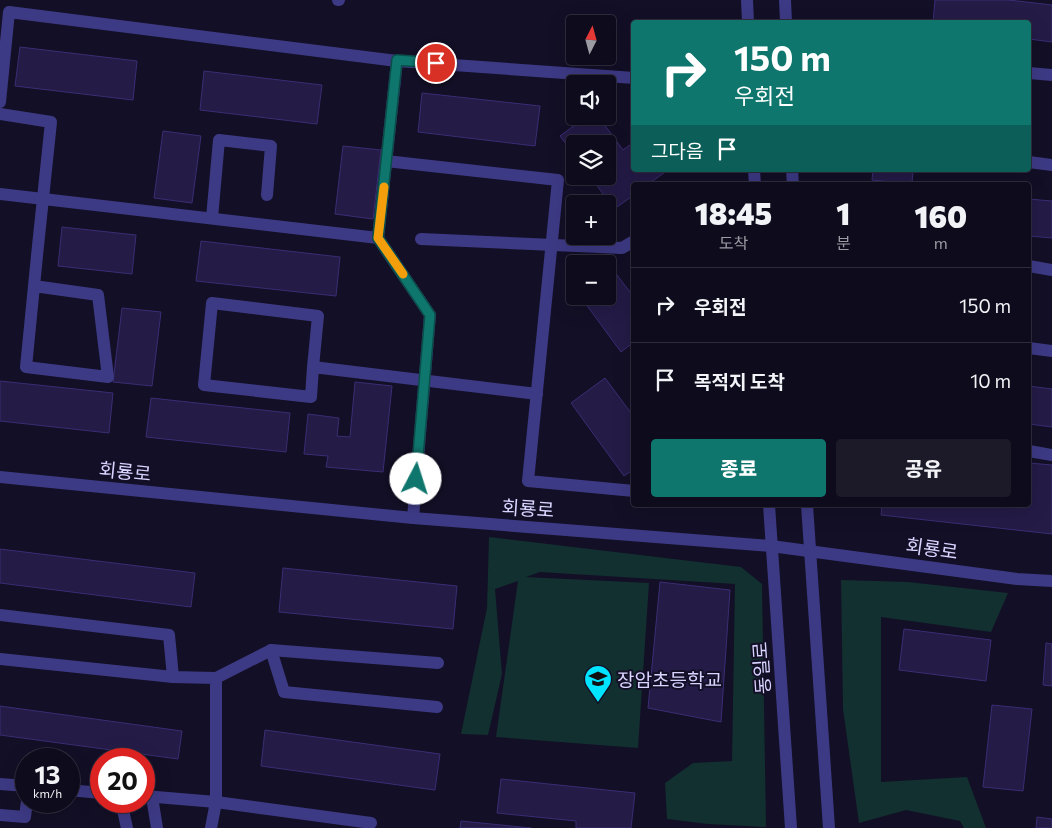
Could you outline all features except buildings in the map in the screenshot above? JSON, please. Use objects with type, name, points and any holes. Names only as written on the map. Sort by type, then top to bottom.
[{"type":"street","points":[[747,0],[748,20]]},
{"type":"street","points":[[785,0],[786,20]]},
{"type":"street","points":[[0,102],[9,12],[397,60],[631,78]]},
{"type":"street","points":[[397,60],[378,238],[430,315],[412,518]]},
{"type":"street","points":[[1031,73],[1052,76]]},
{"type":"street","points":[[0,114],[51,122],[34,286],[26,367],[108,377],[98,295],[34,286]]},
{"type":"street","points":[[212,218],[219,140],[271,146],[267,195]]},
{"type":"street","points":[[386,161],[558,180],[528,481],[631,492]]},
{"type":"street","points":[[1031,162],[1052,165]]},
{"type":"street","points":[[0,194],[378,238]]},
{"type":"street","points":[[421,240],[622,248],[631,243]]},
{"type":"street","points":[[1031,266],[1052,270]]},
{"type":"street","points":[[212,303],[318,316],[313,367],[311,397],[204,385],[212,303]]},
{"type":"street","points":[[1031,348],[1052,351]]},
{"type":"street","points":[[313,367],[424,382],[537,394]]},
{"type":"street","points":[[1031,451],[1052,455]]},
{"type":"street","name":"회룡로","points":[[0,477],[412,518],[771,546],[1017,579],[1052,581]]},
{"type":"street","name":"동일로","points":[[769,507],[791,828]]},
{"type":"street","points":[[807,507],[829,828]]},
{"type":"street","points":[[0,615],[169,635],[174,677]]},
{"type":"street","points":[[0,659],[174,677],[216,678],[271,650],[438,663]]},
{"type":"street","points":[[271,650],[284,692],[437,707]]},
{"type":"street","points":[[211,828],[216,802],[216,678]]},
{"type":"street","points":[[0,784],[15,785]]},
{"type":"street","points":[[155,798],[216,802],[371,822]]},
{"type":"street","points":[[0,815],[24,817],[25,813]]},
{"type":"street","points":[[124,813],[127,828]]},
{"type":"street","points":[[153,813],[157,828]]},
{"type":"green space","points":[[489,537],[741,567],[762,584],[766,827],[708,824],[667,819],[665,783],[693,763],[732,761],[735,584],[540,572],[526,577],[649,583],[638,748],[496,737],[518,581],[495,589],[502,674],[488,735],[461,734],[487,608]]},
{"type":"green space","points":[[841,580],[908,582],[1008,593],[991,632],[881,617],[881,782],[967,777],[986,828],[964,828],[960,821],[906,810],[859,823],[843,709]]},
{"type":"slow traffic","points":[[384,187],[378,238],[403,274]]},
{"type":"place","name":"장암초등학교","points":[[598,703]]},
{"type":"route","points":[[416,479],[430,315],[378,238],[397,60],[436,63]]}]
